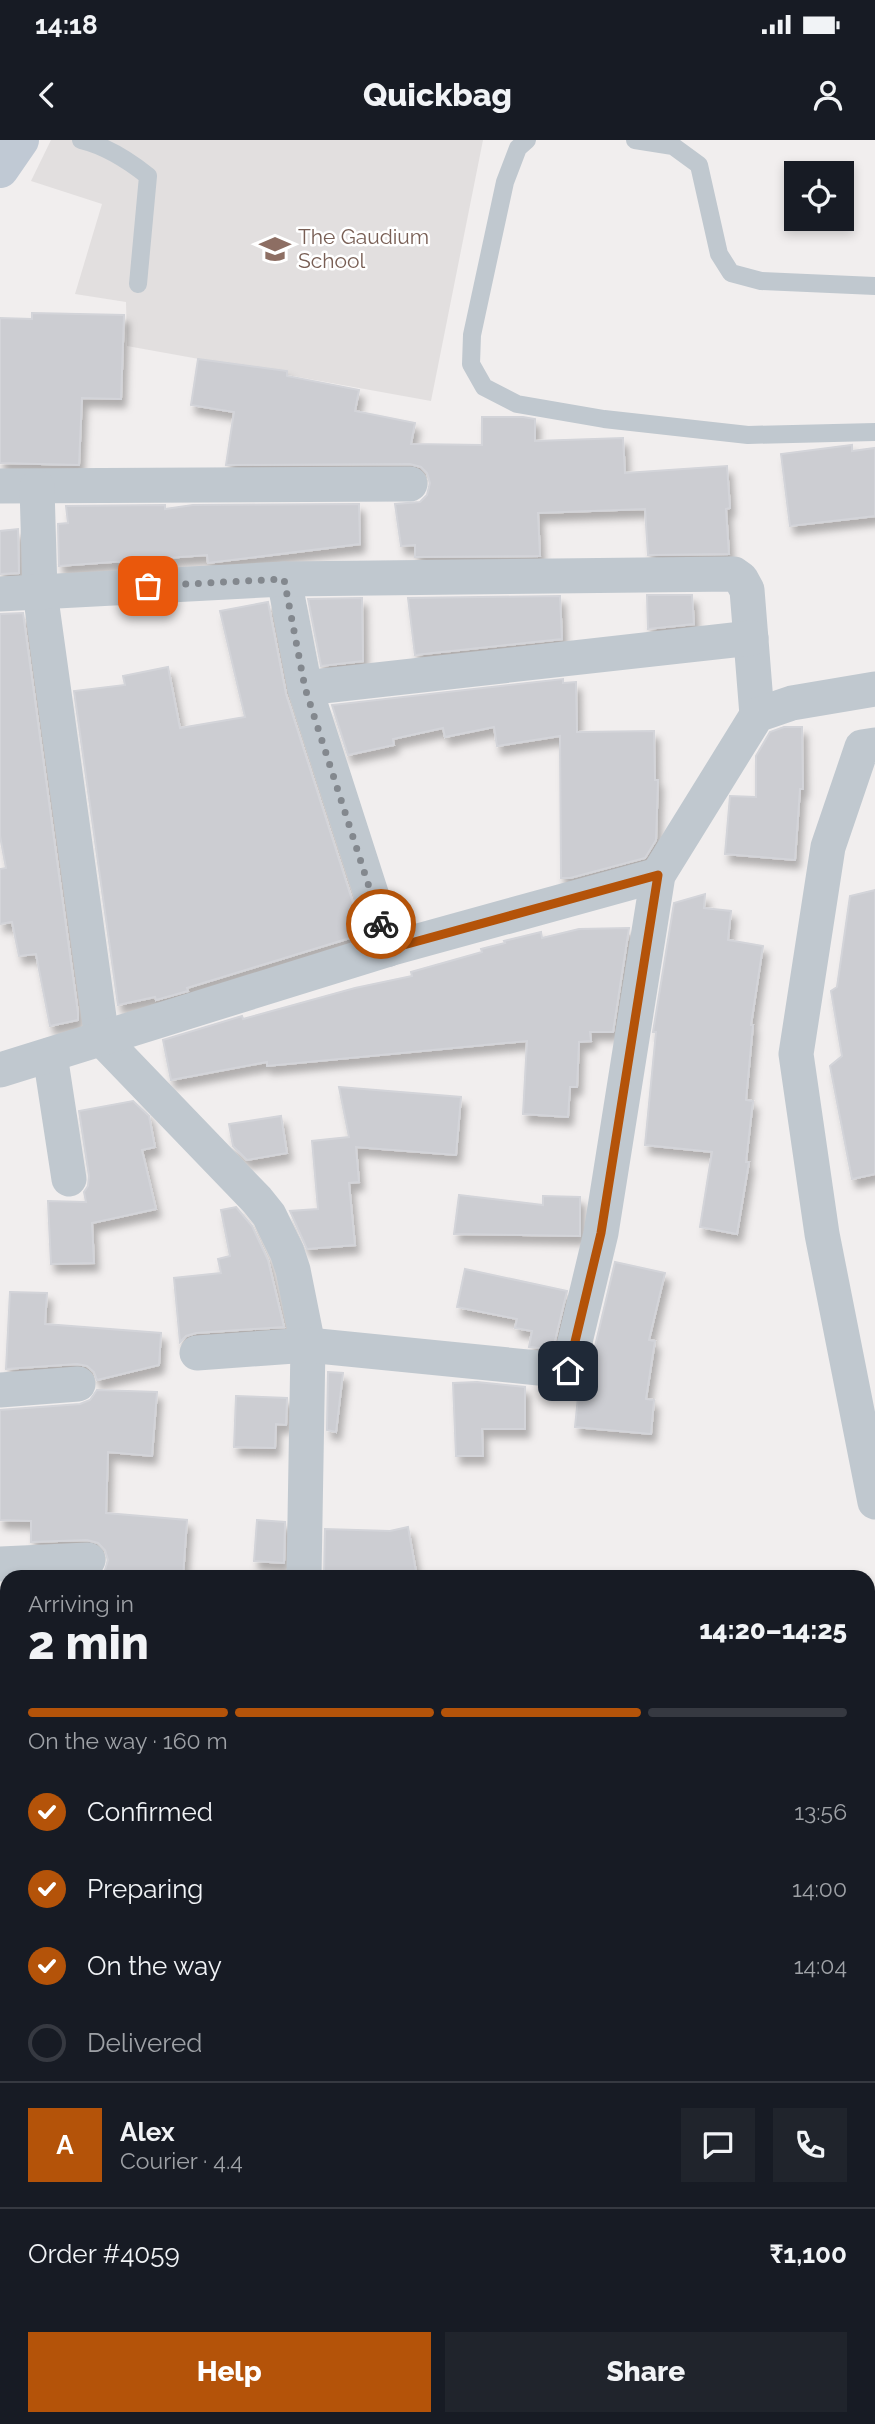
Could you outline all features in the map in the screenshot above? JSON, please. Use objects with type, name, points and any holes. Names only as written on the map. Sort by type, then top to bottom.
[{"type":"street","points":[[0,486],[410,484]]},
{"type":"street","points":[[37,486],[40,592],[102,1040],[247,1189],[269,1216],[293,1270],[308,1345],[304,1570]]},
{"type":"street","points":[[0,594],[284,579],[734,574],[741,579],[747,590],[757,715],[658,875],[601,1233],[568,1371],[308,1345],[197,1353]]},
{"type":"street","points":[[284,579],[305,688],[389,949]]},
{"type":"street","points":[[305,688],[751,638]]},
{"type":"street","points":[[757,715],[792,704],[875,688]]},
{"type":"street","points":[[875,745],[862,747],[828,846],[796,1054],[822,1234],[875,1502]]},
{"type":"street","points":[[0,1070],[389,949],[658,875]]},
{"type":"street","points":[[50,1055],[69,1179]]},
{"type":"street","points":[[0,1390],[78,1384]]},
{"type":"street","points":[[0,1564],[88,1560]]},
{"type":"lane","points":[[81,140],[120,156],[148,176],[138,284]]},
{"type":"lane","points":[[527,140],[518,148],[505,182],[472,335],[471,364],[484,387],[517,404],[604,419],[748,435],[875,432]]},
{"type":"lane","points":[[635,140],[673,146],[699,165],[719,254],[731,273],[761,281],[875,286]]},
{"type":"shaded area","name":"The Gaudium School","points":[[51,140],[483,140],[431,401],[127,346],[126,302],[75,294],[102,204],[31,181]]},
{"type":"building","points":[[32,313],[124,315],[121,399],[82,398],[79,465],[0,463],[0,318],[32,319]]},
{"type":"building","points":[[198,359],[287,371],[287,376],[359,390],[355,411],[415,423],[411,444],[482,445],[482,417],[523,417],[535,419],[535,441],[623,438],[625,473],[727,466],[729,554],[648,555],[645,509],[538,513],[540,556],[415,557],[415,545],[401,546],[395,504],[420,502],[427,495],[430,483],[427,473],[421,467],[410,464],[226,465],[234,412],[191,405]]},
{"type":"building","points":[[852,445],[852,451],[875,448],[875,516],[790,526],[781,454]]},
{"type":"building","points":[[359,504],[360,544],[208,563],[207,555],[59,566],[58,524],[68,523],[66,506],[165,505],[165,509],[193,505]]},
{"type":"building","points":[[18,529],[19,573],[0,574],[0,531]]},
{"type":"building","points":[[647,595],[692,595],[694,624],[648,629]]},
{"type":"building","points":[[560,596],[562,639],[415,655],[408,598]]},
{"type":"building","points":[[362,598],[363,661],[321,666],[308,599]]},
{"type":"building","points":[[268,602],[286,694],[363,934],[187,988],[188,991],[156,1000],[155,997],[118,1005],[74,691],[125,685],[123,676],[168,667],[180,728],[245,717],[220,611]]},
{"type":"building","points":[[23,613],[78,1013],[78,1020],[50,1026],[36,954],[19,956],[12,922],[0,924],[0,869],[6,868],[0,836],[0,614]]},
{"type":"building","points":[[563,679],[563,683],[576,682],[577,732],[654,731],[655,780],[658,780],[656,840],[645,858],[570,878],[561,878],[560,736],[497,746],[494,727],[445,737],[443,728],[393,739],[394,745],[348,755],[332,705]]},
{"type":"building","points":[[784,727],[802,727],[803,789],[800,789],[795,860],[725,854],[730,796],[756,797],[756,756],[770,732]]},
{"type":"building","points":[[875,890],[875,1174],[852,1179],[830,1066],[842,1056],[831,991],[837,987],[850,896]]},
{"type":"building","points":[[705,894],[704,908],[731,911],[728,940],[763,946],[751,1025],[746,1100],[753,1101],[746,1162],[749,1162],[737,1234],[700,1227],[712,1152],[645,1145],[656,1032],[653,1032],[674,903]]},
{"type":"building","points":[[629,928],[613,1032],[590,1032],[591,1041],[579,1042],[577,1087],[570,1087],[568,1117],[523,1114],[527,1041],[267,1066],[267,1062],[171,1080],[163,1040],[242,1016],[243,1019],[355,988],[412,976],[411,972],[482,952],[481,949],[505,943],[504,941],[541,932],[542,938],[579,929]]},
{"type":"building","points":[[339,1087],[461,1097],[456,1155],[356,1147],[359,1182],[349,1183],[355,1245],[307,1249],[290,1211],[318,1209],[312,1141],[349,1137]]},
{"type":"building","points":[[133,1101],[149,1116],[155,1147],[142,1150],[156,1209],[92,1223],[94,1263],[51,1264],[48,1201],[86,1202],[84,1192],[89,1176],[79,1111]]},
{"type":"building","points":[[281,1116],[287,1153],[247,1160],[233,1146],[229,1124]]},
{"type":"building","points":[[459,1195],[543,1205],[543,1196],[580,1197],[580,1236],[454,1234]]},
{"type":"building","points":[[236,1207],[252,1226],[268,1260],[284,1327],[196,1333],[186,1336],[180,1342],[174,1278],[221,1273],[218,1259],[230,1256],[221,1210]]},
{"type":"building","points":[[615,1262],[665,1273],[649,1340],[655,1341],[646,1399],[654,1400],[651,1434],[575,1427],[579,1387],[588,1376]]},
{"type":"building","points":[[465,1269],[567,1291],[553,1349],[529,1347],[532,1331],[515,1328],[517,1319],[457,1307]]},
{"type":"building","points":[[10,1292],[47,1293],[45,1324],[161,1333],[159,1365],[97,1380],[94,1372],[87,1366],[77,1364],[6,1369]]},
{"type":"building","points":[[328,1372],[343,1373],[336,1432],[327,1430]]},
{"type":"building","points":[[477,1382],[525,1387],[525,1429],[482,1429],[483,1456],[456,1456],[453,1383]]},
{"type":"building","points":[[97,1390],[157,1392],[152,1456],[108,1452],[106,1513],[187,1520],[183,1570],[105,1570],[108,1560],[105,1550],[98,1543],[87,1540],[31,1542],[31,1521],[0,1520],[0,1410],[80,1404],[90,1400]]},
{"type":"building","points":[[236,1396],[287,1398],[286,1425],[276,1424],[275,1448],[234,1447]]},
{"type":"building","points":[[257,1520],[285,1522],[284,1563],[254,1561]]},
{"type":"building","points":[[408,1527],[416,1570],[324,1570],[325,1529],[390,1531]]},
{"type":"way so far","points":[[148,586],[284,579],[305,688],[381,924]]},
{"type":"place","name":"The Gaudium School","points":[[275,249]]},
{"type":"route","points":[[381,924],[389,949],[658,875],[601,1233],[568,1371]]}]
